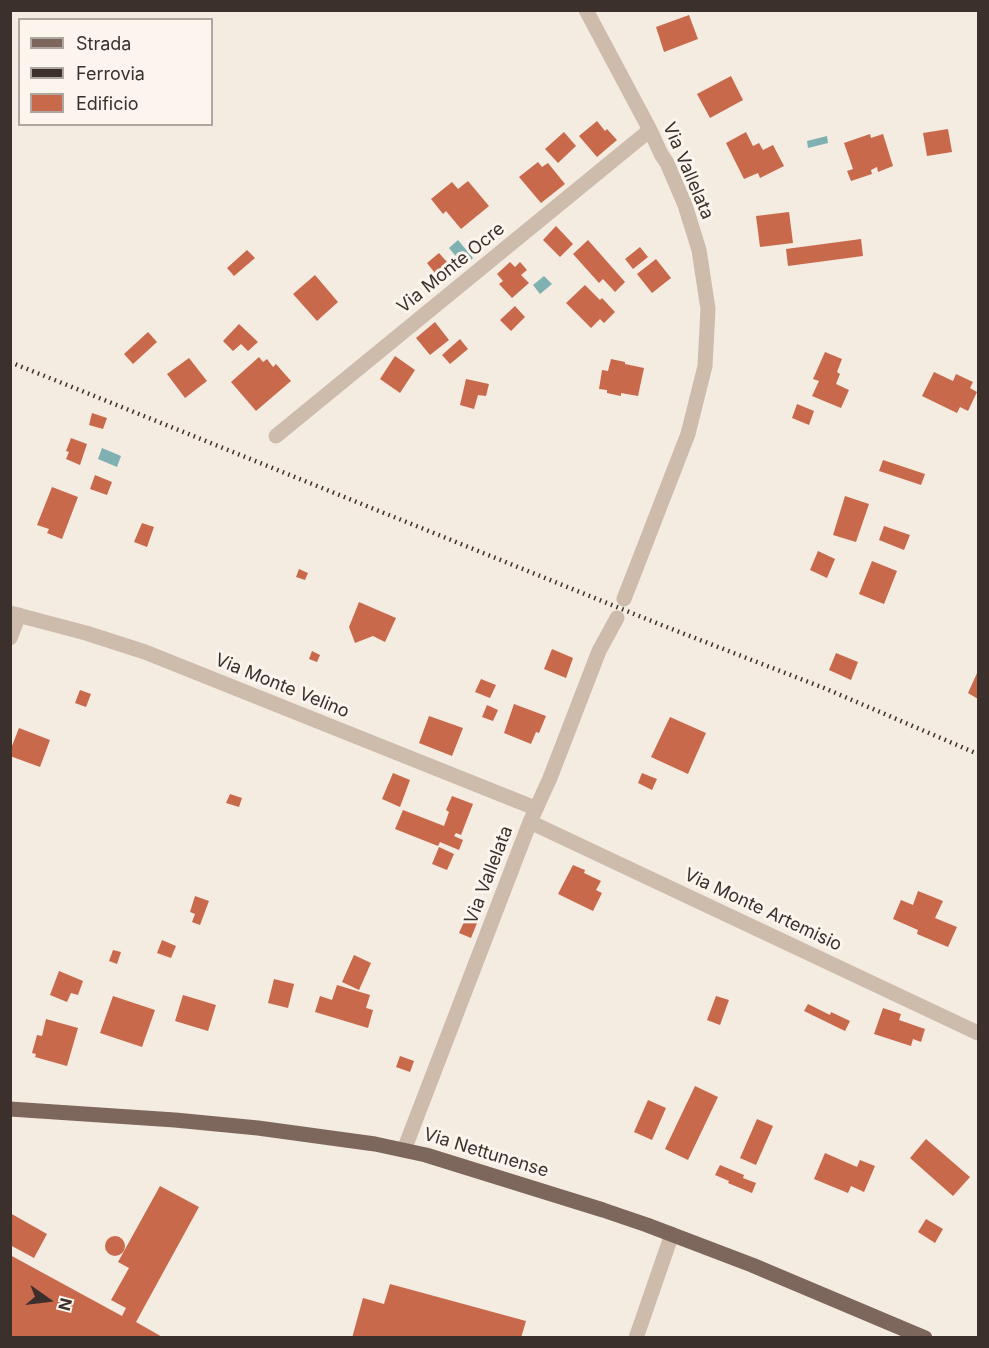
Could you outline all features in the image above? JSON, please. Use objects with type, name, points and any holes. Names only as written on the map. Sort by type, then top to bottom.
[{"type":"main road","name":"Via Nettunense","points":[[10,1109],[227,1125],[359,1142],[438,1158],[672,1234],[925,1338]]},
{"type":"street","name":"Via Vallelata","points":[[585,10],[667,163],[699,250],[708,309],[705,366],[688,434],[624,599]]},
{"type":"street","name":"Via Monte Ocre","points":[[276,436],[650,130]]},
{"type":"street","points":[[10,638],[15,614]]},
{"type":"street","name":"Via Monte Velino","points":[[15,614],[145,652],[533,815]]},
{"type":"street","name":"Via Vallelata","points":[[404,1150],[533,815],[550,778],[599,651],[617,618]]},
{"type":"street","name":"Via Monte Artemisio","points":[[533,815],[978,1033]]},
{"type":"street","points":[[636,1338],[672,1234]]},
{"type":"water","points":[[827,136],[828,143],[808,148],[807,141]]},
{"type":"water","points":[[458,240],[473,258],[464,266],[449,248]]},
{"type":"water","points":[[544,276],[552,284],[540,294],[533,285]]},
{"type":"water","points":[[102,448],[121,456],[117,467],[98,459]]},
{"type":"building","points":[[689,15],[698,39],[664,52],[656,27]]},
{"type":"building","points":[[731,76],[743,100],[710,118],[697,94]]},
{"type":"building","points":[[597,121],[617,140],[597,157],[579,136]]},
{"type":"building","points":[[948,129],[952,152],[927,156],[923,133]]},
{"type":"building","points":[[564,132],[576,146],[558,163],[545,149]]},
{"type":"building","points":[[746,132],[753,146],[759,143],[763,150],[773,145],[784,166],[760,178],[758,173],[744,179],[726,143]]},
{"type":"building","points":[[870,134],[871,138],[883,134],[893,166],[878,172],[877,167],[871,170],[872,174],[851,181],[847,171],[853,169],[844,143]]},
{"type":"building","points":[[538,162],[542,167],[548,163],[565,184],[541,203],[519,177]]},
{"type":"building","points":[[468,181],[489,206],[461,229],[446,211],[443,214],[431,199],[452,182],[458,189]]},
{"type":"building","points":[[789,212],[793,243],[760,247],[756,216]]},
{"type":"building","points":[[556,226],[573,244],[560,257],[543,240]]},
{"type":"building","points":[[861,239],[863,256],[788,266],[786,249]]},
{"type":"building","points":[[588,240],[625,282],[615,292],[603,279],[599,283],[573,254]]},
{"type":"building","points":[[640,247],[648,257],[633,269],[625,259]]},
{"type":"building","points":[[247,250],[255,258],[234,276],[227,268]]},
{"type":"building","points":[[439,253],[455,271],[442,282],[427,263]]},
{"type":"building","points":[[656,259],[671,278],[652,293],[637,274]]},
{"type":"building","points":[[510,262],[515,267],[520,262],[527,270],[521,275],[529,283],[512,298],[499,284],[503,281],[497,274]]},
{"type":"building","points":[[315,275],[338,302],[317,321],[293,294]]},
{"type":"building","points":[[585,285],[615,312],[604,323],[600,319],[591,328],[566,303]]},
{"type":"building","points":[[515,306],[525,317],[511,331],[500,320]]},
{"type":"building","points":[[435,322],[449,340],[430,355],[416,338]]},
{"type":"building","points":[[239,324],[258,342],[248,351],[241,344],[233,351],[223,341]]},
{"type":"building","points":[[148,332],[157,342],[133,364],[124,354]]},
{"type":"building","points":[[460,339],[468,349],[450,364],[442,355]]},
{"type":"building","points":[[825,352],[842,359],[837,372],[840,374],[836,384],[849,390],[841,408],[812,396],[819,381],[813,379]]},
{"type":"building","points":[[395,356],[415,370],[400,393],[380,379]]},
{"type":"building","points":[[259,357],[263,362],[267,359],[273,367],[276,364],[291,381],[256,411],[231,382]]},
{"type":"building","points":[[189,358],[207,381],[185,398],[167,374]]},
{"type":"building","points":[[611,359],[644,368],[638,396],[621,393],[621,396],[599,389],[602,370],[608,371]]},
{"type":"building","points":[[934,372],[953,381],[956,374],[973,382],[970,388],[977,392],[968,411],[960,407],[957,413],[922,396]]},
{"type":"building","points":[[466,379],[489,384],[486,396],[478,395],[474,409],[460,405]]},
{"type":"building","points":[[797,404],[814,411],[809,425],[792,418]]},
{"type":"building","points":[[92,413],[107,418],[103,429],[89,425]]},
{"type":"building","points":[[71,438],[87,444],[80,465],[66,459],[69,452],[66,451]]},
{"type":"building","points":[[883,460],[925,474],[921,485],[879,471]]},
{"type":"building","points":[[95,475],[112,482],[107,495],[90,489]]},
{"type":"building","points":[[52,487],[78,497],[62,539],[47,533],[49,529],[37,525]]},
{"type":"building","points":[[845,496],[869,504],[856,542],[833,535]]},
{"type":"building","points":[[142,523],[154,527],[147,547],[134,542]]},
{"type":"building","points":[[884,526],[910,535],[904,550],[879,540]]},
{"type":"building","points":[[818,551],[835,559],[827,578],[810,570]]},
{"type":"building","points":[[872,561],[897,571],[884,604],[859,594]]},
{"type":"building","points":[[299,569],[308,573],[305,580],[296,577]]},
{"type":"building","points":[[359,602],[396,618],[385,642],[373,636],[355,643],[349,627]]},
{"type":"building","points":[[552,649],[573,658],[566,678],[544,669]]},
{"type":"building","points":[[312,651],[320,655],[317,662],[309,659]]},
{"type":"building","points":[[836,653],[858,662],[851,680],[829,670]]},
{"type":"building","points":[[978,671],[978,699],[968,693]]},
{"type":"building","points":[[481,679],[496,685],[490,698],[475,692]]},
{"type":"building","points":[[80,690],[91,694],[86,707],[75,703]]},
{"type":"building","points":[[514,704],[546,716],[539,733],[536,732],[531,744],[504,733]]},
{"type":"building","points":[[487,705],[498,710],[493,721],[482,717]]},
{"type":"building","points":[[429,716],[463,728],[452,756],[419,743]]},
{"type":"building","points":[[670,717],[706,733],[688,774],[651,757]]},
{"type":"building","points":[[19,728],[50,740],[40,767],[10,756]]},
{"type":"building","points":[[393,773],[410,780],[400,807],[382,799]]},
{"type":"building","points":[[642,773],[657,779],[652,790],[638,783]]},
{"type":"building","points":[[230,794],[242,798],[239,807],[226,803]]},
{"type":"building","points":[[452,796],[473,804],[461,835],[456,833],[454,836],[463,840],[459,850],[440,842],[438,846],[395,829],[403,810],[444,826],[449,812],[446,810]]},
{"type":"building","points":[[439,847],[454,854],[447,870],[432,864]]},
{"type":"building","points":[[573,865],[601,881],[596,890],[602,893],[593,911],[558,894]]},
{"type":"building","points":[[918,891],[943,901],[935,918],[957,927],[948,947],[917,934],[918,930],[893,919],[901,900],[913,905]]},
{"type":"building","points":[[195,896],[209,901],[200,925],[192,922],[195,914],[190,912]]},
{"type":"building","points":[[468,913],[479,918],[471,938],[459,933]]},
{"type":"building","points":[[162,940],[176,946],[171,958],[157,953]]},
{"type":"building","points":[[113,950],[121,952],[117,964],[109,961]]},
{"type":"building","points":[[354,955],[371,963],[359,990],[342,982]]},
{"type":"building","points":[[59,971],[83,981],[78,995],[71,993],[67,1002],[50,995]]},
{"type":"building","points":[[274,979],[294,984],[288,1008],[268,1003]]},
{"type":"building","points":[[337,985],[370,995],[366,1008],[373,1010],[368,1028],[315,1012],[320,996],[332,1000]]},
{"type":"building","points":[[183,995],[216,1005],[208,1031],[175,1021]]},
{"type":"building","points":[[113,996],[155,1010],[142,1047],[100,1033]]},
{"type":"building","points":[[716,996],[729,1000],[720,1025],[707,1020]]},
{"type":"building","points":[[808,1004],[830,1015],[831,1012],[850,1021],[845,1031],[804,1011]]},
{"type":"building","points":[[883,1008],[901,1014],[899,1020],[925,1029],[921,1042],[913,1039],[911,1046],[874,1034]]},
{"type":"building","points":[[46,1019],[78,1028],[67,1066],[35,1057],[36,1054],[32,1053],[37,1035],[42,1036]]},
{"type":"building","points":[[400,1056],[414,1061],[410,1072],[396,1067]]},
{"type":"building","points":[[695,1086],[718,1097],[688,1160],[665,1149]]},
{"type":"building","points":[[648,1100],[666,1108],[652,1140],[634,1132]]},
{"type":"building","points":[[757,1119],[773,1126],[756,1165],[740,1158]]},
{"type":"building","points":[[926,1139],[970,1177],[953,1196],[910,1158]]},
{"type":"building","points":[[825,1153],[857,1167],[860,1160],[875,1166],[864,1192],[851,1186],[848,1193],[814,1179]]},
{"type":"building","points":[[720,1165],[756,1183],[752,1193],[715,1175]]},
{"type":"building","points":[[160,1186],[199,1207],[136,1322],[164,1338],[10,1338],[10,1255],[122,1316],[126,1308],[111,1300],[129,1268],[118,1262]]},
{"type":"building","points":[[10,1213],[47,1234],[34,1258],[10,1245]]},
{"type":"building","points":[[926,1219],[943,1229],[935,1243],[918,1232]]},
{"type":"building","points":[[115,1236],[122,1239],[125,1246],[122,1253],[115,1256],[108,1253],[105,1246],[108,1239]]},
{"type":"building","points":[[390,1284],[526,1321],[521,1338],[352,1338],[363,1298],[384,1304]]},
{"type":"railway","points":[[10,362],[664,626],[824,688],[978,754]]}]
